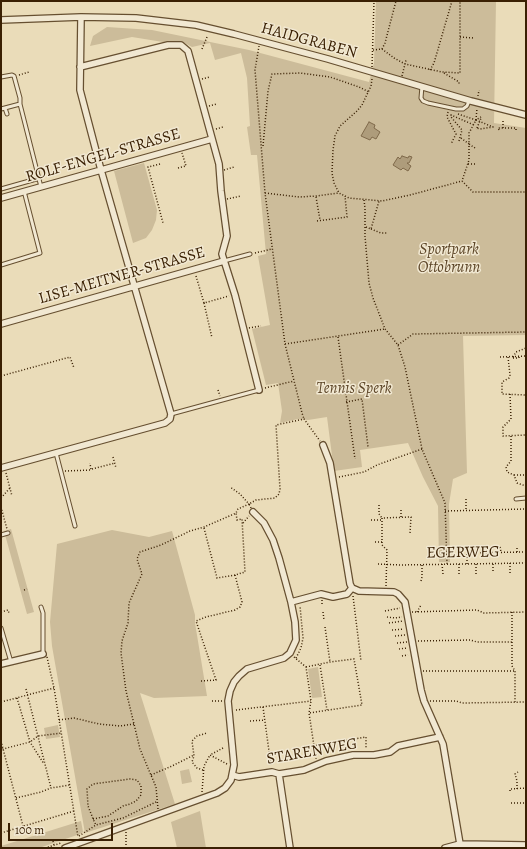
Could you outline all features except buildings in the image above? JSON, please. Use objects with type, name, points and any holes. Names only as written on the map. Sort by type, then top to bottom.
[{"type":"street","name":"HAIDGRABEN","points":[[1,20],[81,17],[136,18],[196,25],[372,71],[477,103],[526,116]]},
{"type":"street","points":[[3,468],[168,421],[171,414],[101,170],[80,90],[81,17]]},
{"type":"street","points":[[80,67],[175,44],[181,45],[188,51],[219,164],[226,236],[222,254],[235,295],[259,390]]},
{"type":"street","name":"ROLF-ENGEL-STRASSE","points":[[1,198],[212,139]]},
{"type":"street","name":"LISE-MEITNER-STRASSE","points":[[1,324],[224,261]]},
{"type":"street","points":[[324,445],[330,463],[348,577],[352,588],[359,591],[386,591],[398,594],[405,602],[417,671],[424,701],[445,752],[460,844]]},
{"type":"street","points":[[65,848],[221,792],[228,784],[234,765],[228,701],[234,682],[239,676],[252,668],[284,658],[290,653],[296,640],[291,602],[272,540],[264,523],[252,510]]},
{"type":"street","points":[[291,602],[321,594],[333,597],[347,594],[352,588]]},
{"type":"street","points":[[1,664],[43,654]]},
{"type":"street","name":"STARENWEG","points":[[232,775],[239,777],[272,772],[279,774],[304,770],[326,761],[353,755],[365,756],[390,752],[398,746],[440,737]]},
{"type":"street","points":[[279,774],[290,848]]},
{"type":"street","points":[[445,848],[460,844],[505,846],[526,845]]},
{"type":"lane","points":[[1,77],[14,76],[41,186]]},
{"type":"lane","points":[[422,86],[420,94],[421,98],[423,101],[428,103],[463,109],[467,106],[469,100]]},
{"type":"lane","points":[[1,109],[20,104]]},
{"type":"lane","points":[[5,108],[7,114]]},
{"type":"lane","points":[[1,189],[40,178]]},
{"type":"lane","points":[[1,264],[40,253],[24,192]]},
{"type":"lane","name":"LISE-MEITNER-STRASSE","points":[[224,261],[250,254]]},
{"type":"lane","points":[[171,414],[259,390]]},
{"type":"lane","points":[[56,453],[75,526]]},
{"type":"lane","points":[[516,498],[526,498]]},
{"type":"lane","points":[[1,535],[8,533]]},
{"type":"lane","points":[[41,607],[43,613],[43,654]]},
{"type":"lane","points":[[1,628],[11,662]]},
{"type":"path","points":[[372,71],[374,1]]},
{"type":"path","points":[[382,49],[385,44],[396,1]]},
{"type":"path","points":[[430,70],[434,63],[452,1]]},
{"type":"path","points":[[373,50],[382,49],[405,64],[442,72],[460,73],[460,1]]},
{"type":"path","points":[[202,49],[207,37]]},
{"type":"path","points":[[460,37],[474,38]]},
{"type":"path","points":[[258,49],[254,70],[258,120],[265,193],[285,344],[304,419],[324,445]]},
{"type":"path","points":[[403,71],[406,60]]},
{"type":"path","points":[[14,76],[29,72]]},
{"type":"path","points":[[442,72],[459,82],[459,84]]},
{"type":"path","points":[[262,150],[268,91],[272,74],[300,73],[330,77],[359,86],[369,92]]},
{"type":"path","points":[[197,81],[210,77]]},
{"type":"path","points":[[339,193],[334,183],[332,173],[335,136],[340,126],[362,105],[369,92],[372,81]]},
{"type":"path","points":[[462,181],[469,160],[469,134],[476,120],[477,103]]},
{"type":"path","points":[[204,108],[217,104]]},
{"type":"path","points":[[449,111],[447,117],[456,134],[451,144]]},
{"type":"path","points":[[474,125],[452,115],[451,117],[462,130],[460,139],[475,148]]},
{"type":"path","points":[[461,115],[476,120],[480,122],[493,127],[480,129],[476,128],[480,122],[482,117],[476,120]]},
{"type":"path","points":[[503,121],[503,128]]},
{"type":"path","points":[[210,131],[224,127]]},
{"type":"path","points":[[498,130],[498,128],[516,128],[516,130]]},
{"type":"path","points":[[178,168],[186,166],[183,157]]},
{"type":"path","points":[[160,164],[148,167],[163,223]]},
{"type":"path","points":[[468,164],[475,164]]},
{"type":"path","points":[[220,171],[234,167]]},
{"type":"path","points":[[265,193],[299,197],[339,193],[349,198],[380,201],[410,195],[462,181]]},
{"type":"path","points":[[462,181],[473,192],[526,192]]},
{"type":"path","points":[[222,200],[241,196]]},
{"type":"path","points":[[316,196],[320,220]]},
{"type":"path","points":[[317,221],[348,217],[345,196]]},
{"type":"path","points":[[364,200],[369,283],[385,329],[398,345],[405,368],[422,449],[445,503],[447,564]]},
{"type":"path","points":[[371,229],[380,201]]},
{"type":"path","points":[[365,227],[381,233],[387,233]]},
{"type":"path","points":[[250,254],[272,249]]},
{"type":"path","points":[[194,270],[204,303],[212,338]]},
{"type":"path","points":[[204,303],[235,295]]},
{"type":"path","points":[[243,330],[261,326]]},
{"type":"path","points":[[285,344],[385,329]]},
{"type":"path","points":[[398,345],[413,334],[526,332]]},
{"type":"path","points":[[338,337],[355,459]]},
{"type":"path","points":[[513,358],[516,352],[526,348]]},
{"type":"path","points":[[500,357],[513,358],[526,356]]},
{"type":"path","points":[[1,376],[70,357],[74,368]]},
{"type":"path","points":[[508,357],[510,375],[509,378],[502,382],[502,394],[526,395]]},
{"type":"path","points":[[259,390],[294,380]]},
{"type":"path","points":[[510,394],[511,419],[503,427],[503,436],[526,435]]},
{"type":"path","points":[[346,402],[362,399],[368,447]]},
{"type":"path","points":[[158,814],[156,787],[140,749],[126,692],[122,652],[122,641],[128,623],[129,603],[142,574],[138,558],[140,552],[160,546],[190,531],[204,528],[236,513],[238,509],[256,500],[275,498],[279,494],[280,489],[276,425],[304,419]]},
{"type":"path","points":[[512,436],[511,461],[506,467],[507,472],[514,475],[526,475]]},
{"type":"path","points":[[332,479],[364,472],[377,465],[422,449]]},
{"type":"path","points":[[113,457],[116,468]]},
{"type":"path","points":[[90,463],[91,470]]},
{"type":"path","points":[[60,471],[91,470],[115,463]]},
{"type":"path","points":[[3,468],[12,496]]},
{"type":"path","points":[[514,475],[517,483],[526,486]]},
{"type":"path","points":[[230,487],[240,494],[252,510],[243,523]]},
{"type":"path","points":[[1,498],[10,488]]},
{"type":"path","points":[[466,499],[466,510]]},
{"type":"path","points":[[379,506],[379,514],[382,519],[382,545],[387,550],[386,591]]},
{"type":"path","points":[[1,507],[8,533]]},
{"type":"path","points":[[401,508],[401,517]]},
{"type":"path","points":[[445,511],[526,509]]},
{"type":"path","points":[[204,528],[217,578],[224,578],[245,572],[243,523],[242,519],[237,520],[236,513]]},
{"type":"path","points":[[371,520],[411,517],[410,533]]},
{"type":"path","points":[[375,542],[382,542]]},
{"type":"path","points":[[500,546],[500,552]]},
{"type":"path","points":[[517,546],[517,552]]},
{"type":"path","points":[[467,547],[467,564]]},
{"type":"path","points":[[484,547],[484,552]]},
{"type":"path","points":[[467,553],[526,552]]},
{"type":"path","points":[[510,563],[510,573]]},
{"type":"path","name":"EGERWEG","points":[[378,564],[422,565],[526,563]]},
{"type":"path","points":[[442,564],[443,574]]},
{"type":"path","points":[[459,564],[459,574]]},
{"type":"path","points":[[476,564],[476,574]]},
{"type":"path","points":[[493,564],[493,573]]},
{"type":"path","points":[[421,581],[422,565]]},
{"type":"path","points":[[201,681],[216,680],[196,621],[235,610],[240,607],[242,602],[235,575]]},
{"type":"path","points":[[353,596],[361,661]]},
{"type":"path","points":[[417,612],[421,604]]},
{"type":"path","points":[[1,612],[8,610],[10,613]]},
{"type":"path","points":[[387,617],[395,618],[417,612],[477,610],[484,613],[526,612]]},
{"type":"path","points":[[384,611],[407,614]]},
{"type":"path","points":[[323,612],[324,620]]},
{"type":"path","points":[[512,612],[512,666],[515,671],[515,702]]},
{"type":"path","points":[[389,623],[407,614]]},
{"type":"path","points":[[325,627],[330,662]]},
{"type":"path","points":[[392,630],[410,631]]},
{"type":"path","points":[[394,636],[410,631]]},
{"type":"path","points":[[397,643],[470,640],[477,642],[512,642]]},
{"type":"path","points":[[399,649],[412,643]]},
{"type":"path","points":[[290,653],[306,667],[311,701],[309,713],[317,764]]},
{"type":"path","points":[[43,654],[48,659],[54,688],[78,837]]},
{"type":"path","points":[[306,667],[354,659],[362,705],[309,713]]},
{"type":"path","points":[[320,664],[327,710]]},
{"type":"path","points":[[417,671],[515,671]]},
{"type":"path","points":[[1,702],[54,688]]},
{"type":"path","points":[[26,689],[51,788]]},
{"type":"path","points":[[17,698],[30,742],[46,766]]},
{"type":"path","points":[[212,701],[216,700]]},
{"type":"path","points":[[229,710],[311,701]]},
{"type":"path","points":[[424,701],[456,701],[462,703],[526,702]]},
{"type":"path","points":[[263,707],[270,760]]},
{"type":"path","points":[[59,720],[74,718],[99,724],[120,726],[134,724]]},
{"type":"path","points":[[250,721],[265,720]]},
{"type":"path","points":[[1,752],[3,749],[30,742],[38,736],[62,733]]},
{"type":"path","points":[[203,770],[197,768],[192,762],[194,755],[192,741],[197,736],[207,733]]},
{"type":"path","points":[[313,746],[366,737],[365,756]]},
{"type":"path","points":[[1,740],[23,826]]},
{"type":"path","points":[[203,798],[202,786],[204,766],[210,755],[223,748]]},
{"type":"path","points":[[151,775],[194,755]]},
{"type":"path","points":[[210,755],[227,764]]},
{"type":"path","points":[[517,788],[515,774],[518,772]]},
{"type":"path","points":[[93,819],[108,816],[123,806],[136,801],[141,795],[141,786],[137,780],[130,779],[92,784],[87,793],[88,806],[93,819],[96,825]]},
{"type":"path","points":[[16,798],[51,788],[70,785]]},
{"type":"path","points":[[510,791],[510,789],[526,788]]},
{"type":"path","points":[[72,839],[78,837],[96,825],[123,818],[158,801]]},
{"type":"path","points":[[510,803],[526,803]]},
{"type":"path","points":[[1,833],[74,811]]},
{"type":"path","points":[[126,826],[126,848]]},
{"type":"path","points":[[53,841],[54,845]]},
{"type":"path","points":[[45,848],[66,841]]},
{"type":"green space","name":"Sportpark Ottobrunn","points":[[376,1],[496,1],[494,123],[526,128],[526,335],[463,336],[467,473],[453,479],[449,504],[450,562],[439,562],[438,506],[408,443],[360,450],[362,467],[334,471],[327,417],[308,420],[298,419],[280,423],[282,411],[278,383],[266,385],[252,329],[270,325],[258,256],[266,254],[257,155],[251,155],[247,127],[250,126],[247,78],[241,53],[215,60],[210,43],[192,47],[181,41],[163,42],[132,37],[90,46],[93,36],[107,27],[152,30],[249,50],[369,82],[374,63]]},
{"type":"green space","points":[[144,163],[157,210],[156,220],[152,230],[146,238],[133,243],[114,171]]},
{"type":"green space","points":[[11,529],[34,612],[27,614],[4,531]]},
{"type":"green space","points":[[112,530],[149,537],[172,531],[195,615],[207,696],[154,698],[140,693],[175,804],[85,833],[52,646],[50,622],[57,544]]},
{"type":"green space","points":[[318,667],[322,697],[312,698],[308,669]]},
{"type":"green space","points":[[58,725],[60,737],[46,739],[44,728]]},
{"type":"green space","points":[[189,769],[192,782],[182,784],[180,771]]},
{"type":"green space","points":[[200,811],[206,848],[177,848],[171,822]]},
{"type":"green space","points":[[81,821],[83,832],[80,834],[39,848],[1,848],[1,846]]},
{"type":"shaded area","points":[[369,122],[375,125],[374,128],[380,132],[376,139],[372,137],[370,140],[361,136]]},
{"type":"shaded area","points":[[402,156],[408,158],[409,156],[412,157],[409,163],[407,163],[411,166],[408,171],[403,168],[401,170],[393,165],[398,157],[400,159]]},
{"type":"park label","name":"Tennis Sperk","points":[[354,389]]}]
